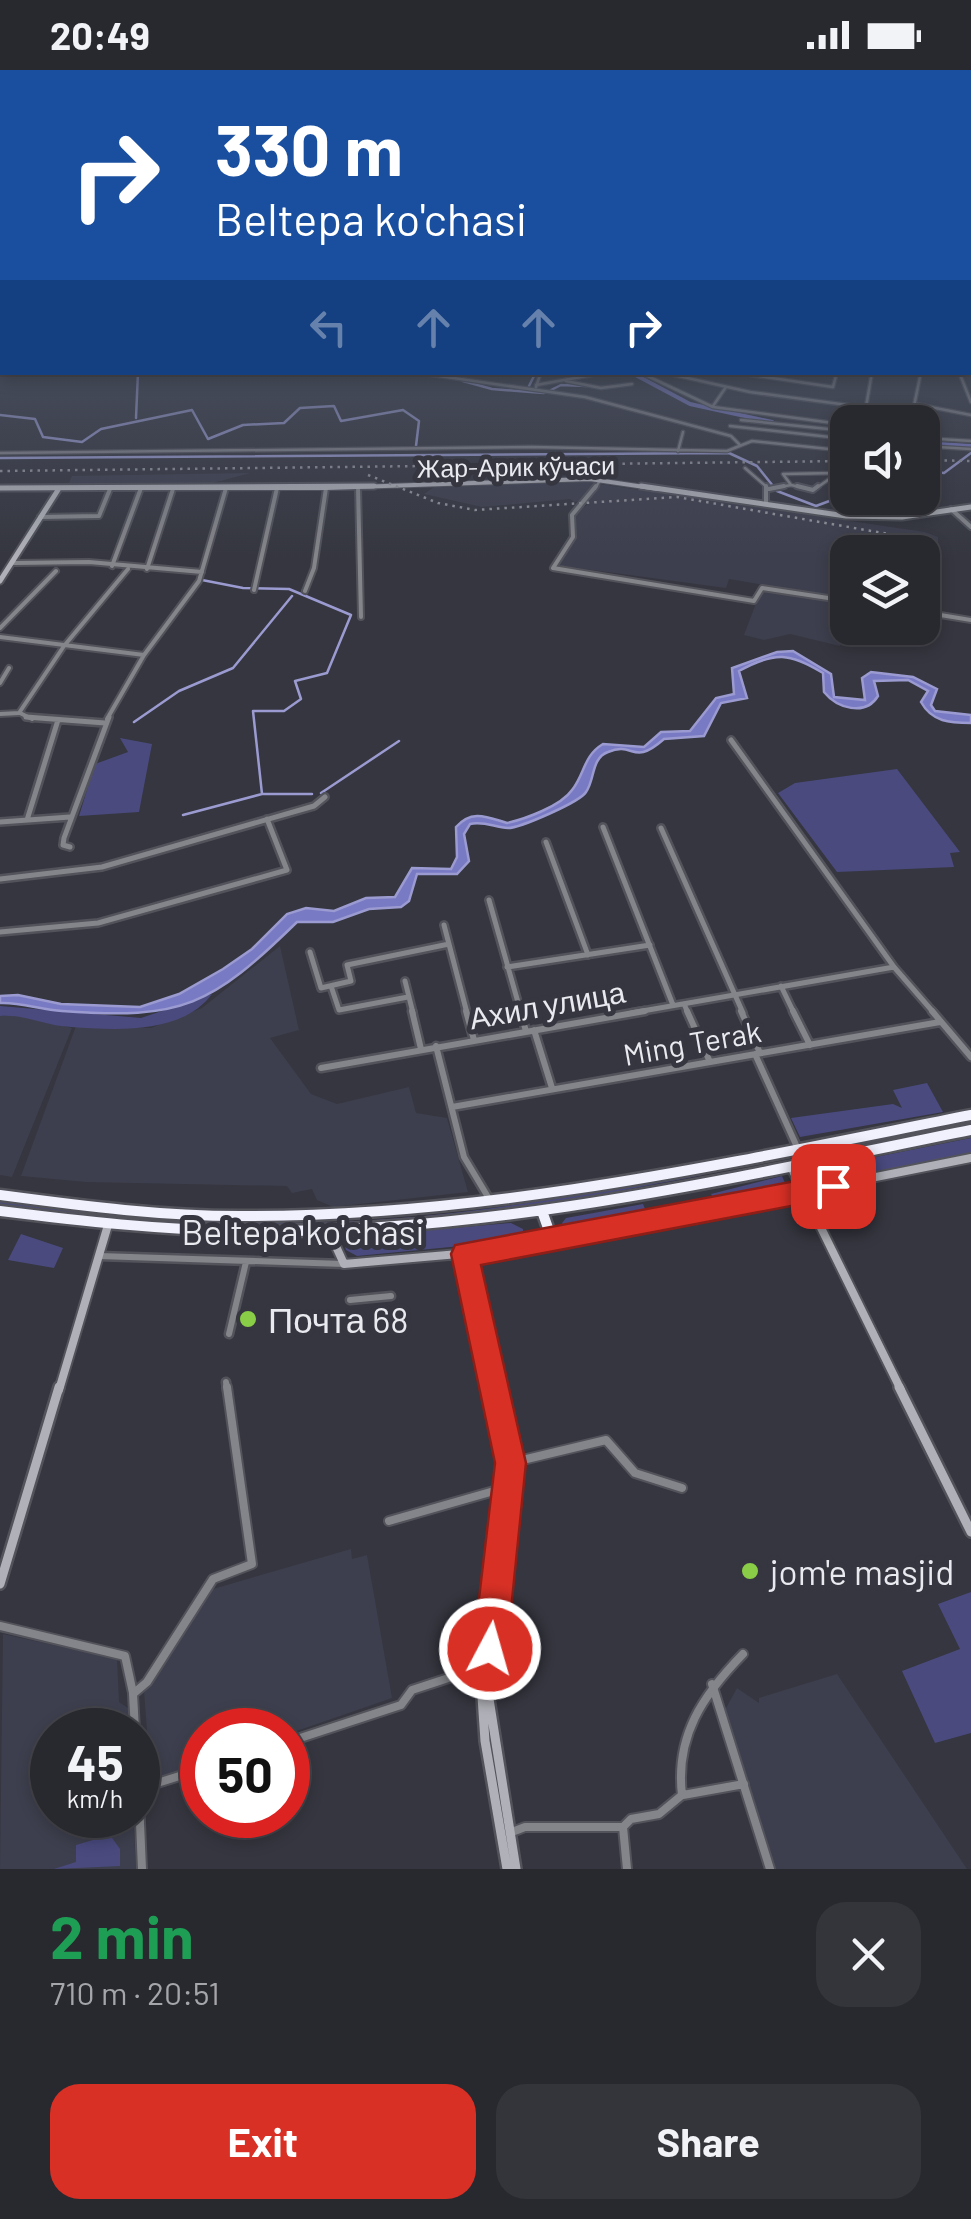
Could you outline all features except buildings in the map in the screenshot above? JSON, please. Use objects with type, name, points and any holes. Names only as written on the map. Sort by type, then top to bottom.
[{"type":"highway","points":[[0,1194],[108,1208],[280,1218],[492,1204],[971,1115]]},
{"type":"highway","points":[[916,1126],[924,1139]]},
{"type":"highway","points":[[0,1212],[108,1225],[306,1233],[347,1231],[542,1211],[971,1130]]},
{"type":"highway","points":[[710,1166],[716,1181]]},
{"type":"highway","points":[[542,1211],[552,1242]]},
{"type":"main road","name":"Жар-Арик кўчаси","points":[[0,488],[326,488],[600,480],[880,517],[971,507]]},
{"type":"main road","points":[[0,581],[58,489]]},
{"type":"main road","name":"Beltepa ko'chasi","points":[[344,1264],[461,1255],[552,1242],[971,1158]]},
{"type":"main road","points":[[790,1166],[971,1532]]},
{"type":"main road","points":[[0,1584],[108,1225]]},
{"type":"main road","points":[[334,1242],[347,1231]]},
{"type":"main road","points":[[306,1233],[334,1242],[344,1264]]},
{"type":"main road","points":[[461,1255],[510,1463],[485,1665],[485,1741],[516,1869]]},
{"type":"main road","points":[[461,1255],[498,1431],[504,1489]]},
{"type":"main road","points":[[505,1834],[507,1869]]},
{"type":"street","points":[[555,391],[637,408],[730,436],[739,444]]},
{"type":"street","points":[[678,391],[713,406],[761,417],[830,423]]},
{"type":"street","points":[[713,406],[724,391]]},
{"type":"street","points":[[748,391],[852,405]]},
{"type":"street","points":[[823,401],[826,391]]},
{"type":"street","points":[[917,391],[915,404],[971,415]]},
{"type":"street","points":[[741,420],[830,429]]},
{"type":"street","points":[[730,426],[830,438]]},
{"type":"street","points":[[752,441],[760,430]]},
{"type":"street","points":[[678,451],[684,432]]},
{"type":"street","points":[[940,439],[961,440],[970,445]]},
{"type":"street","points":[[0,453],[532,447],[727,452],[752,441],[830,449]]},
{"type":"street","points":[[940,446],[970,445]]},
{"type":"street","points":[[745,468],[769,489]]},
{"type":"street","points":[[791,485],[783,474],[830,474]]},
{"type":"street","points":[[769,489],[791,485],[813,490],[830,479]]},
{"type":"street","points":[[600,480],[585,505],[572,515],[573,537],[553,568],[751,600],[762,588],[830,598]]},
{"type":"street","points":[[358,487],[361,617]]},
{"type":"street","points":[[40,518],[99,516],[110,488]]},
{"type":"street","points":[[112,566],[141,488]]},
{"type":"street","points":[[70,846],[63,845],[70,817],[105,723],[144,655],[202,572],[226,488]]},
{"type":"street","points":[[254,590],[278,488]]},
{"type":"street","points":[[306,590],[326,488]]},
{"type":"street","points":[[147,570],[172,489]]},
{"type":"street","points":[[766,504],[769,489]]},
{"type":"street","points":[[952,509],[971,527]]},
{"type":"street","points":[[14,563],[202,572]]},
{"type":"street","points":[[19,713],[64,646],[128,569]]},
{"type":"street","points":[[0,628],[56,570]]},
{"type":"street","points":[[940,615],[971,620]]},
{"type":"street","points":[[0,636],[144,655]]},
{"type":"street","points":[[0,683],[5,671]]},
{"type":"street","points":[[0,714],[105,723]]},
{"type":"street","points":[[27,820],[58,720]]},
{"type":"street","points":[[731,740],[894,967],[971,1057]]},
{"type":"street","points":[[0,879],[102,867],[314,806],[325,797]]},
{"type":"street","points":[[0,822],[70,817]]},
{"type":"street","points":[[0,932],[98,923],[287,870],[267,819]]},
{"type":"street","points":[[603,826],[673,1005]]},
{"type":"street","points":[[661,828],[798,1149]]},
{"type":"street","points":[[546,842],[588,955]]},
{"type":"street","points":[[488,900],[507,968],[552,1088]]},
{"type":"street","points":[[444,924],[474,1040]]},
{"type":"street","points":[[310,952],[321,988],[351,981],[347,965],[449,944]]},
{"type":"street","points":[[507,968],[650,945]]},
{"type":"street","name":"Ахил улица","points":[[321,1068],[894,967]]},
{"type":"street","points":[[405,982],[421,1049]]},
{"type":"street","points":[[331,986],[339,1010],[408,997]]},
{"type":"street","points":[[781,986],[810,1044]]},
{"type":"street","points":[[684,1004],[710,1062]]},
{"type":"street","name":"Ming Terak","points":[[452,1106],[940,1022]]},
{"type":"street","points":[[436,1046],[464,1157],[492,1204]]},
{"type":"street","name":"Beltepa ko'chasi","points":[[100,1256],[344,1264]]},
{"type":"street","points":[[230,1334],[246,1262]]},
{"type":"street","points":[[350,1300],[391,1296]]},
{"type":"street","points":[[134,1694],[147,1682],[212,1579],[252,1564],[226,1382]]},
{"type":"street","points":[[510,1463],[606,1440],[635,1474],[682,1488]]},
{"type":"street","points":[[389,1522],[504,1489]]},
{"type":"street","points":[[0,1626],[125,1656],[134,1708]]},
{"type":"street","points":[[682,1795],[676,1766],[681,1742],[712,1684],[744,1654]]},
{"type":"street","points":[[310,1735],[401,1704],[412,1690],[485,1665]]},
{"type":"street","points":[[712,1684],[770,1869]]},
{"type":"street","points":[[505,1834],[526,1827],[623,1827],[631,1819],[658,1814],[682,1795],[744,1784]]},
{"type":"street","points":[[623,1827],[627,1869]]},
{"type":"street","points":[[140,1838],[142,1869]]},
{"type":"shaded area","points":[[250,473],[202,486],[69,483],[72,476]]},
{"type":"shaded area","points":[[596,481],[585,501],[574,502],[570,499],[482,507],[424,494],[434,487]]},
{"type":"shaded area","points":[[599,484],[933,535],[830,535],[830,596],[729,579],[726,588],[555,565],[574,537],[573,515],[587,505]]},
{"type":"shaded area","points":[[761,590],[830,601],[830,644],[790,634],[764,640],[744,635]]},
{"type":"shaded area","points":[[120,738],[152,744],[139,812],[79,816],[95,764],[128,752]]},
{"type":"shaded area","points":[[897,769],[960,852],[950,853],[954,867],[837,872],[778,793],[795,783]]},
{"type":"shaded area","points":[[280,946],[299,1030],[270,1038],[311,1094],[337,1104],[409,1087],[416,1113],[447,1118],[468,1192],[333,1207],[317,1200],[312,1189],[292,1193],[287,1186],[86,1182],[21,1176],[76,1026],[151,1028],[202,1008]]},
{"type":"shaded area","points":[[212,994],[183,1017],[147,1027],[71,1027],[0,1016],[0,1006],[141,1018]]},
{"type":"shaded area","points":[[14,1015],[72,1028],[12,1177],[0,1175],[0,1016]]},
{"type":"shaded area","points":[[927,1083],[943,1112],[800,1137],[791,1118],[893,1104],[902,1108],[893,1090]]},
{"type":"shaded area","points":[[971,1138],[971,1154],[811,1186],[800,1172]]},
{"type":"shaded area","points":[[702,1172],[703,1175],[523,1208],[347,1225],[173,1223],[0,1205],[0,1201],[133,1217],[222,1222],[356,1221],[487,1209]]},
{"type":"shaded area","points":[[782,1176],[788,1190],[719,1206],[711,1194]]},
{"type":"shaded area","points":[[643,1204],[649,1219],[568,1236],[562,1223],[566,1218]]},
{"type":"shaded area","points":[[511,1223],[523,1229],[524,1240],[357,1256],[346,1250],[344,1243],[350,1237]]},
{"type":"shaded area","points":[[21,1234],[63,1248],[54,1268],[8,1260]]},
{"type":"shaded area","points":[[351,1549],[352,1559],[367,1555],[392,1698],[310,1726],[310,1708],[180,1708],[180,1771],[160,1778],[160,1708],[145,1708],[144,1691],[213,1589]]},
{"type":"shaded area","points":[[971,1592],[971,1733],[935,1743],[902,1671],[960,1649],[938,1604]]},
{"type":"shaded area","points":[[3,1634],[117,1659],[119,1702],[128,1708],[30,1708],[30,1838],[134,1838],[136,1869],[0,1869]]},
{"type":"shaded area","points":[[837,1674],[967,1869],[775,1869],[725,1710],[737,1688],[759,1703],[759,1698]]},
{"type":"shaded area","points":[[112,1838],[120,1849],[120,1866],[54,1869],[76,1862],[76,1845]]},
{"type":"water","points":[[793,651],[831,674],[834,697],[865,700],[862,678],[871,672],[913,677],[937,689],[931,705],[935,711],[971,715],[971,723],[949,722],[930,714],[921,702],[928,691],[908,680],[874,681],[878,696],[866,706],[851,708],[824,692],[823,673],[811,666],[791,658],[763,660],[739,671],[747,698],[721,703],[704,736],[664,739],[639,753],[624,749],[608,752],[596,764],[586,792],[562,808],[515,827],[470,824],[464,834],[469,861],[457,874],[417,874],[409,901],[401,907],[369,909],[333,922],[297,922],[241,973],[193,1001],[138,1013],[54,1010],[0,1003],[0,996],[18,995],[61,1004],[140,1007],[179,994],[252,949],[287,914],[306,908],[334,911],[366,898],[395,897],[412,868],[451,869],[457,857],[456,827],[462,821],[480,816],[507,823],[551,806],[567,796],[592,754],[603,744],[644,747],[661,732],[690,731],[716,698],[734,694],[732,668],[777,652]]},
{"type":"waterway","points":[[136,418],[137,391]]},
{"type":"waterway","points":[[517,391],[544,393]]},
{"type":"waterway","points":[[666,391],[690,404],[772,422]]},
{"type":"waterway","points":[[0,415],[35,419],[43,437],[82,442],[101,429],[192,410],[208,439],[243,425],[284,423],[300,408],[334,406],[341,421],[403,410],[419,421],[416,446]]},
{"type":"waterway","points":[[940,444],[971,446]]},
{"type":"waterway","points":[[0,458],[729,453],[757,466],[773,486]]},
{"type":"waterway","points":[[940,472],[971,453]]},
{"type":"waterway","points":[[777,491],[816,506],[830,501]]},
{"type":"waterway","points":[[202,580],[243,588],[289,589],[351,615],[327,673],[295,681],[301,699],[284,711],[253,711],[262,794]]},
{"type":"waterway","points":[[134,722],[179,691],[233,668],[292,596]]},
{"type":"waterway","points":[[321,793],[399,741]]},
{"type":"waterway","points":[[183,815],[262,794]]},
{"type":"waterway","points":[[262,794],[312,794]]},
{"type":"railway","points":[[940,460],[971,461]]},
{"type":"railway","points":[[0,471],[830,461]]},
{"type":"railway","points":[[368,475],[438,503],[475,510],[677,497],[894,535]]},
{"type":"place","name":"Почта 68","points":[[248,1319]]},
{"type":"place","name":"jom'e masjid","points":[[750,1571]]},
{"type":"route","points":[[490,1649],[510,1463],[507,1434],[465,1254],[517,1249],[833,1186]]}]
